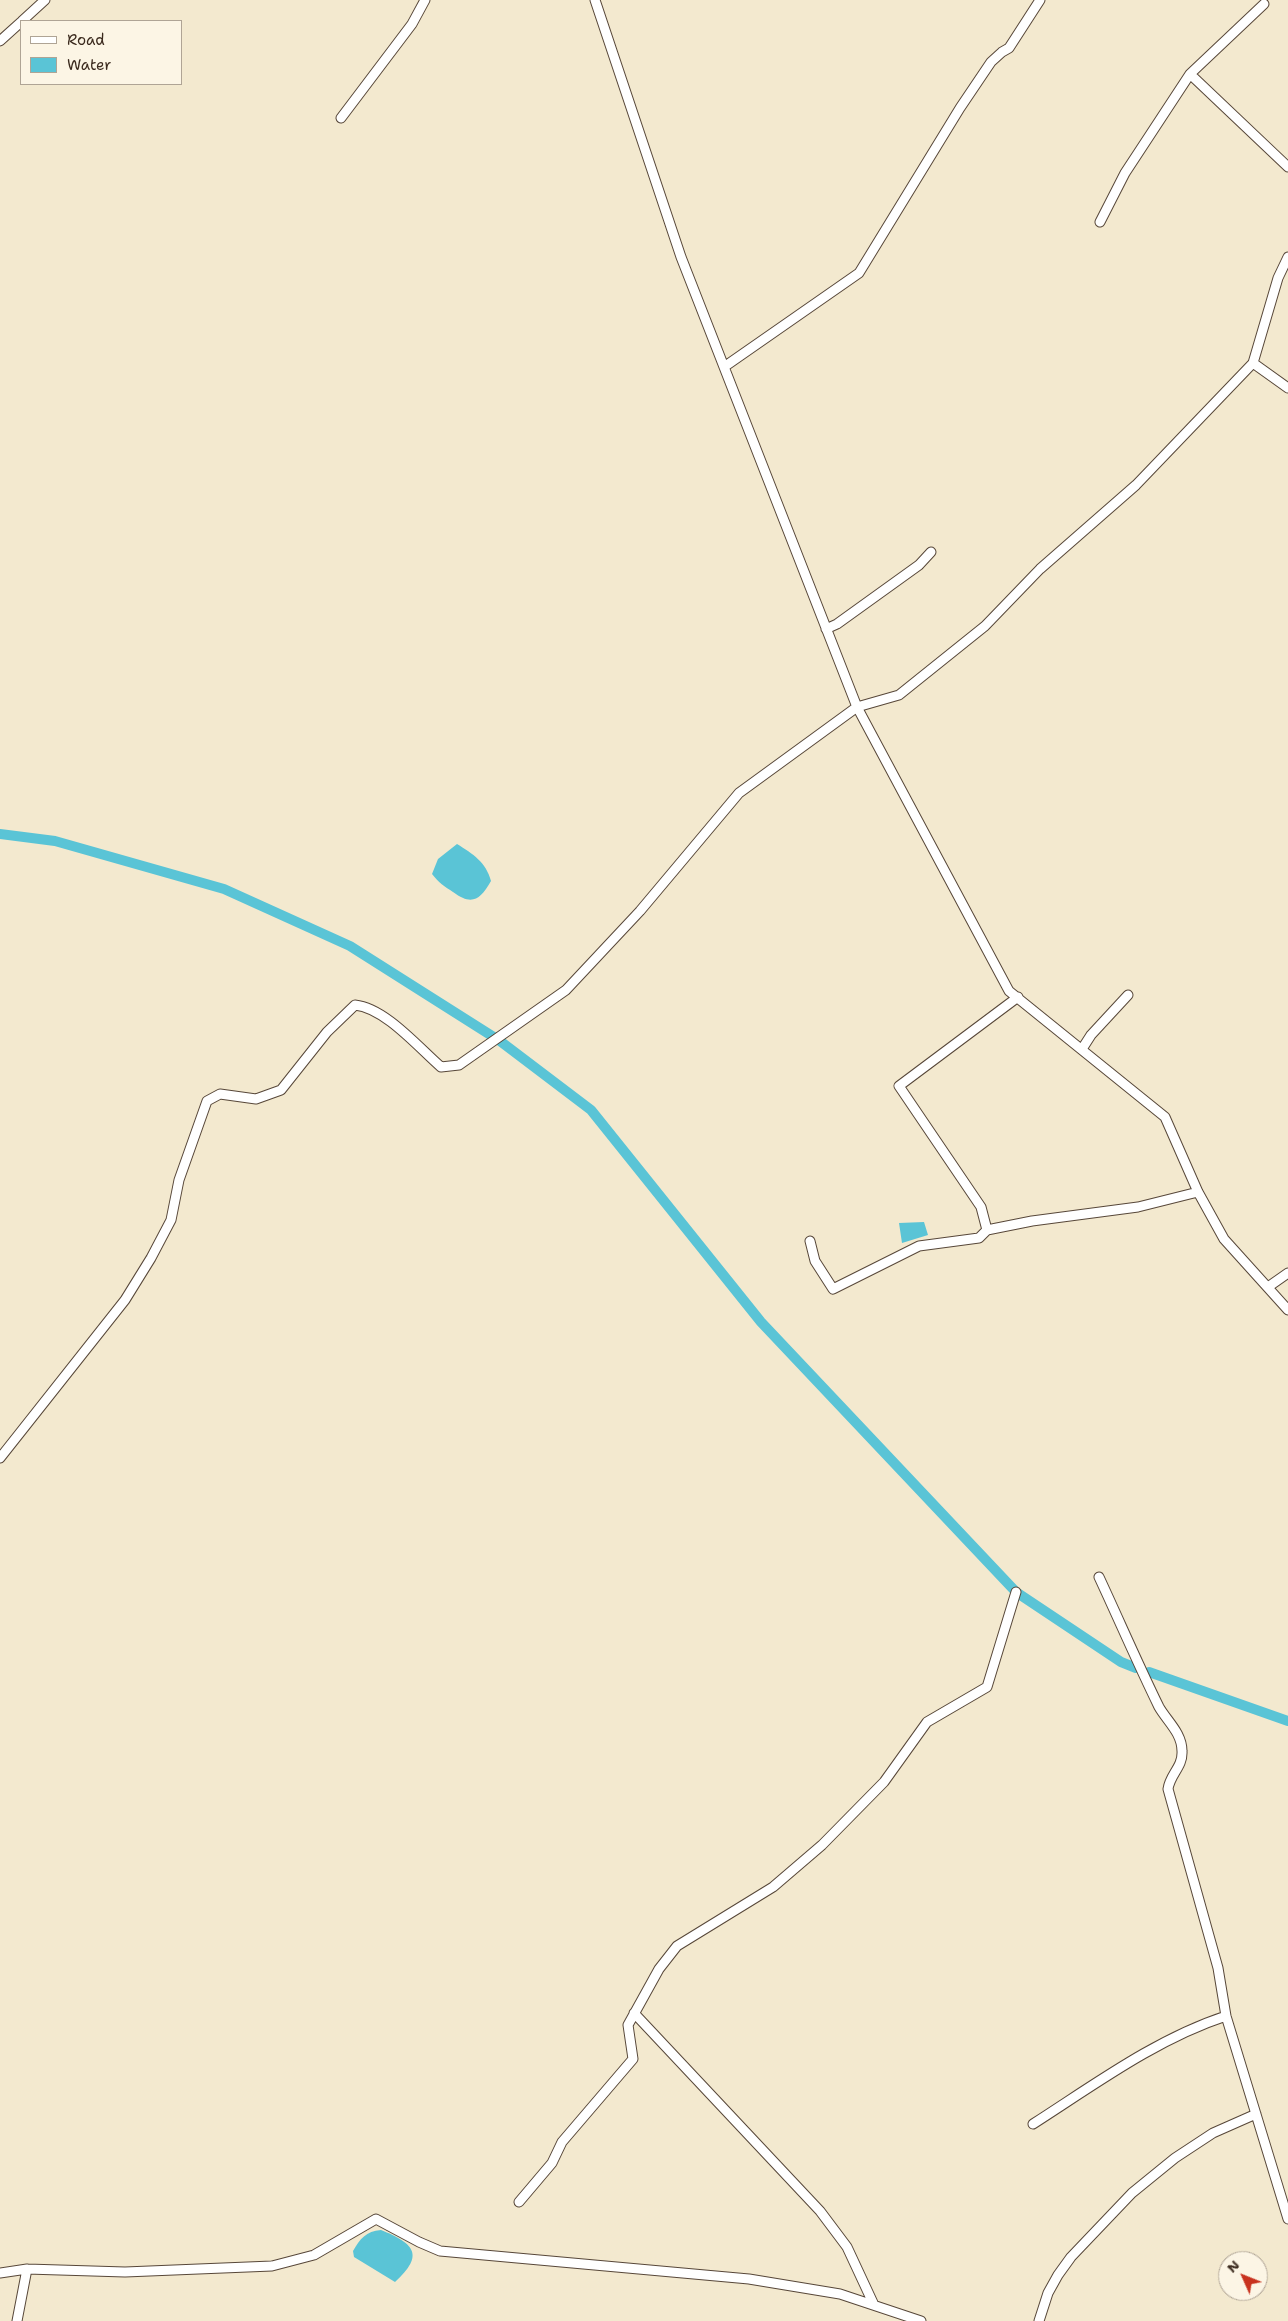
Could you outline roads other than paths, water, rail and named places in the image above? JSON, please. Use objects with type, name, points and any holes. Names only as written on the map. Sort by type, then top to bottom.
[{"type":"street","points":[[24,20],[45,0]]},
{"type":"street","points":[[341,118],[412,24],[425,0]]},
{"type":"street","points":[[595,0],[682,257],[857,707],[1009,991],[1165,1116],[1198,1192],[1224,1239],[1288,1310]]},
{"type":"street","points":[[724,366],[859,273],[960,108],[991,62],[1002,52],[1010,48],[1040,0]]},
{"type":"street","points":[[1100,222],[1125,173],[1190,74],[1264,4]]},
{"type":"street","points":[[0,41],[20,24]]},
{"type":"street","points":[[1190,74],[1288,167]]},
{"type":"street","points":[[0,1458],[125,1300],[152,1258],[171,1220],[179,1180],[193,1135],[207,1101],[220,1094],[256,1099],[281,1090],[327,1032],[355,1005],[365,1006],[384,1016],[441,1067],[459,1065],[566,990],[640,911],[740,793],[857,707],[899,694],[985,626],[1040,569],[1136,485],[1253,363],[1273,296],[1288,257]]},
{"type":"street","points":[[1253,363],[1288,388]]},
{"type":"street","points":[[826,629],[837,624],[919,564],[931,552]]},
{"type":"street","points":[[1082,1049],[1091,1035],[1128,995]]},
{"type":"street","points":[[987,1230],[981,1207],[899,1086],[955,1042],[1018,997]]},
{"type":"street","points":[[810,1241],[815,1260],[832,1289],[919,1246],[979,1238],[987,1230],[1032,1220],[1138,1207],[1198,1192]]},
{"type":"street","points":[[1268,1288],[1288,1272]]},
{"type":"street","points":[[1099,1577],[1157,1701],[1182,1745],[1182,1763],[1171,1778],[1168,1789],[1218,1968],[1226,2016],[1288,2219]]},
{"type":"street","points":[[519,2202],[552,2162],[562,2142],[633,2059],[628,2025],[659,1969],[677,1946],[773,1887],[822,1845],[884,1782],[927,1722],[987,1687],[1016,1592]]},
{"type":"street","points":[[634,2013],[820,2211],[847,2247],[874,2305]]},
{"type":"street","points":[[1033,2124],[1161,2044],[1208,2022],[1226,2016]]},
{"type":"street","points":[[1039,2321],[1048,2293],[1071,2257],[1132,2193],[1175,2158],[1213,2132],[1256,2114]]},
{"type":"street","points":[[0,2273],[27,2269],[125,2272],[272,2266],[314,2255],[376,2219],[418,2242],[440,2251],[749,2279],[840,2294],[921,2321]]},
{"type":"street","points":[[17,2321],[27,2269]]},
{"type":"water","points":[[457,844],[473,855],[489,874],[491,881],[483,893],[475,899],[465,899],[442,884],[432,874],[438,859]]},
{"type":"water","points":[[924,1222],[928,1235],[902,1243],[899,1223]]},
{"type":"water","points":[[381,2230],[401,2240],[412,2250],[413,2257],[410,2264],[395,2282],[354,2257],[353,2251],[361,2239],[371,2232]]},
{"type":"waterway","points":[[0,834],[55,841],[224,889],[350,946],[500,1041],[591,1110],[761,1322],[1016,1592],[1121,1662],[1136,1668]]},
{"type":"waterway","points":[[1149,1672],[1288,1721]]}]
